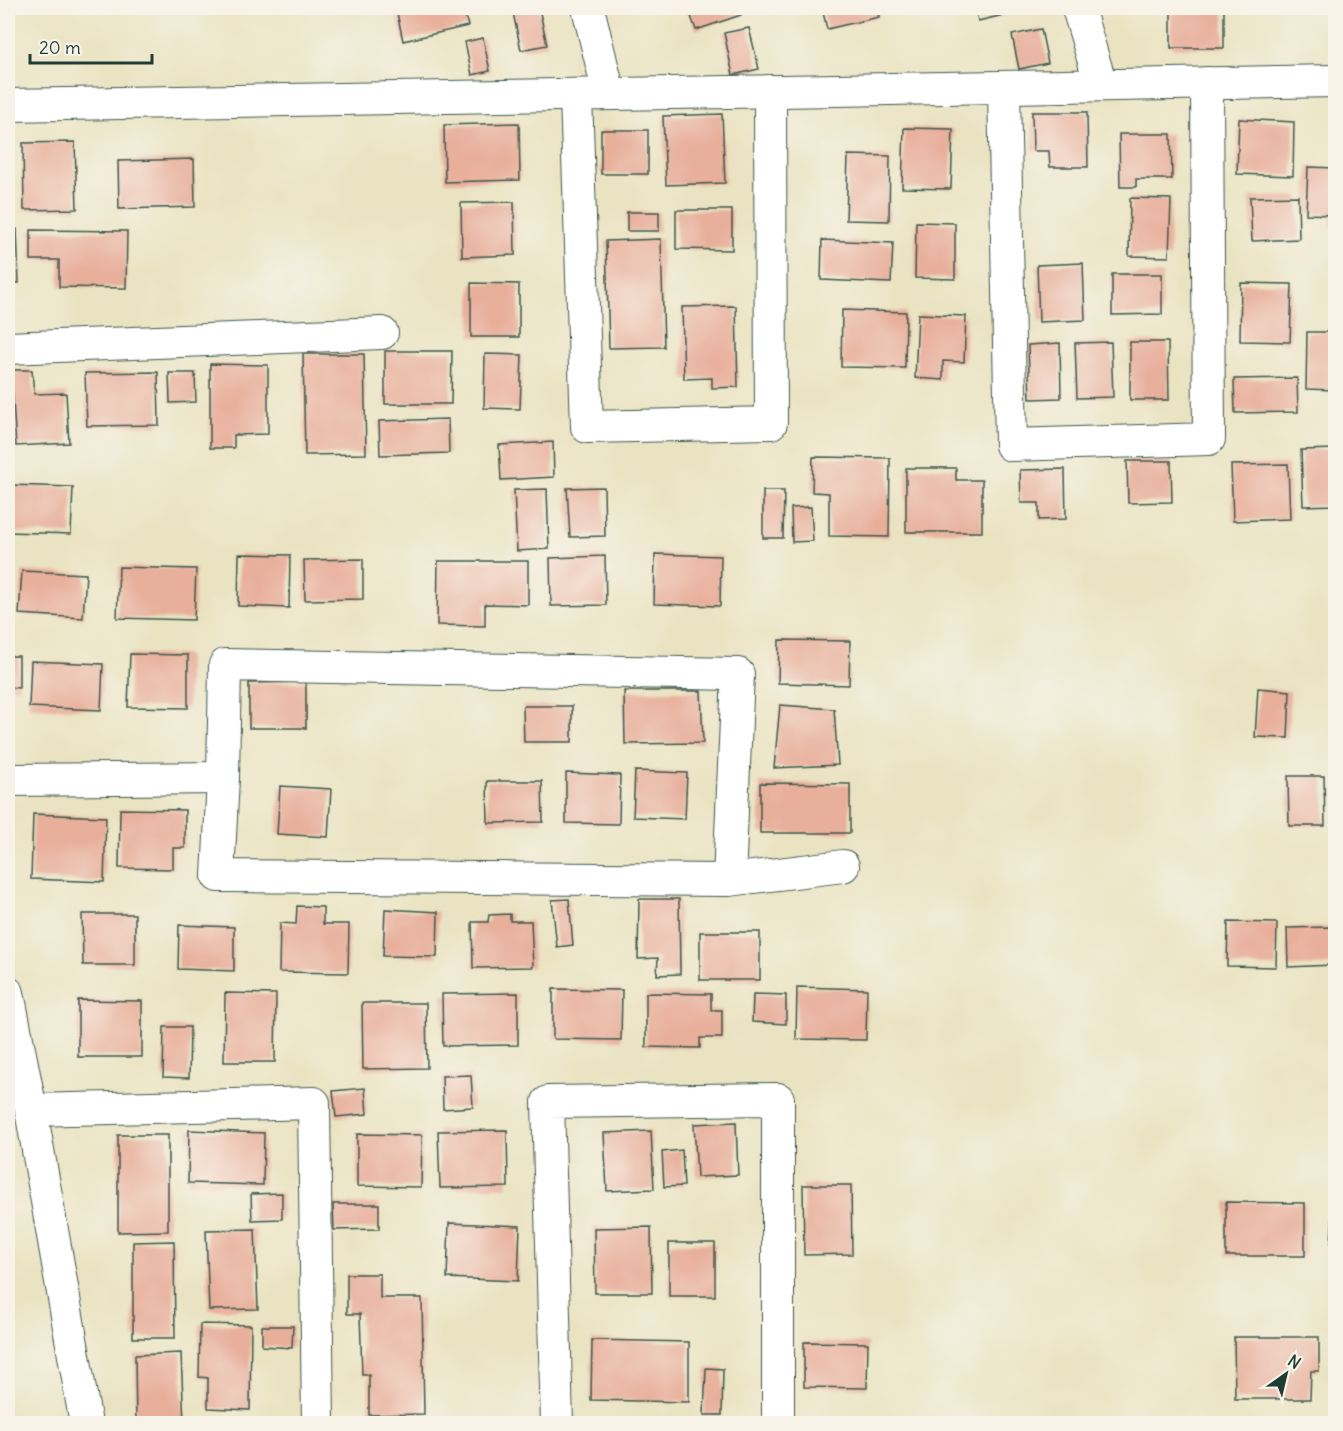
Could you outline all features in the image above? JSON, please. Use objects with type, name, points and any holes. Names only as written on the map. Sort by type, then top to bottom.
[{"type":"street","points":[[588,8],[609,94]]},
{"type":"street","points":[[1078,8],[1101,85]]},
{"type":"street","points":[[8,105],[1335,81]]},
{"type":"street","points":[[1004,87],[1011,445],[1209,439],[1207,83]]},
{"type":"street","points":[[576,94],[587,427],[771,423],[770,91]]},
{"type":"street","points":[[8,348],[382,333]]},
{"type":"street","points":[[729,880],[738,674],[225,665],[218,876],[729,880],[843,866]]},
{"type":"street","points":[[8,780],[223,778]]},
{"type":"street","points":[[8,993],[86,1424]]},
{"type":"street","points":[[557,1424],[548,1102],[778,1099],[778,1424]]},
{"type":"street","points":[[31,1110],[314,1103],[318,1424]]},
{"type":"building","points":[[396,8],[463,8],[468,26],[403,41]]},
{"type":"building","points":[[512,8],[539,8],[547,45],[521,50]]},
{"type":"building","points":[[688,8],[739,8],[741,15],[696,30]]},
{"type":"building","points":[[822,8],[877,8],[879,17],[827,29]]},
{"type":"building","points":[[975,8],[1033,8],[978,21]]},
{"type":"building","points":[[1171,8],[1224,8],[1224,48],[1171,48]]},
{"type":"building","points":[[749,28],[759,69],[733,75],[724,33]]},
{"type":"building","points":[[1041,29],[1048,63],[1019,69],[1012,35]]},
{"type":"building","points":[[483,38],[490,71],[472,75],[465,42]]},
{"type":"building","points":[[1032,112],[1087,112],[1088,167],[1050,167],[1049,151],[1033,151]]},
{"type":"building","points":[[722,114],[725,183],[666,185],[663,116]]},
{"type":"building","points":[[1239,119],[1294,122],[1293,176],[1237,174]]},
{"type":"building","points":[[519,123],[520,180],[445,182],[444,125]]},
{"type":"building","points":[[904,128],[953,129],[951,189],[902,188]]},
{"type":"building","points":[[601,130],[648,130],[648,174],[601,174]]},
{"type":"building","points":[[1119,134],[1171,134],[1172,179],[1136,179],[1136,187],[1120,187]]},
{"type":"building","points":[[75,142],[77,209],[24,210],[23,143]]},
{"type":"building","points":[[848,155],[890,156],[889,221],[846,220]]},
{"type":"building","points":[[194,159],[195,207],[119,209],[118,161]]},
{"type":"building","points":[[1308,167],[1336,168],[1336,227],[1331,227],[1331,215],[1306,214]]},
{"type":"building","points":[[1298,196],[1299,239],[1252,241],[1250,197]]},
{"type":"building","points":[[1130,198],[1171,199],[1169,257],[1129,256]]},
{"type":"building","points":[[514,202],[515,255],[462,257],[461,203]]},
{"type":"building","points":[[676,210],[732,210],[732,250],[676,249]]},
{"type":"building","points":[[627,212],[659,212],[659,231],[627,231]]},
{"type":"building","points":[[916,222],[955,223],[955,279],[915,278]]},
{"type":"building","points":[[8,229],[17,229],[19,283],[8,283]]},
{"type":"building","points":[[31,230],[127,231],[126,288],[59,287],[59,260],[31,260]]},
{"type":"building","points":[[661,239],[664,347],[609,348],[606,241]]},
{"type":"building","points":[[822,240],[893,243],[891,283],[821,280]]},
{"type":"building","points":[[1083,263],[1085,320],[1039,322],[1037,265]]},
{"type":"building","points":[[1112,274],[1162,274],[1162,314],[1112,315]]},
{"type":"building","points":[[471,283],[519,284],[519,337],[471,337]]},
{"type":"building","points":[[1241,283],[1292,284],[1290,342],[1240,341]]},
{"type":"building","points":[[736,306],[738,387],[712,388],[712,378],[684,379],[682,307]]},
{"type":"building","points":[[842,310],[906,312],[905,368],[841,367]]},
{"type":"building","points":[[918,314],[966,316],[964,362],[943,361],[943,380],[915,378]]},
{"type":"building","points":[[1307,332],[1336,332],[1336,390],[1306,389]]},
{"type":"building","points":[[1111,342],[1113,397],[1077,398],[1075,343]]},
{"type":"building","points":[[1130,342],[1168,342],[1169,400],[1130,400]]},
{"type":"building","points":[[1060,343],[1061,398],[1030,399],[1028,345]]},
{"type":"building","points":[[385,351],[452,351],[451,404],[385,404]]},
{"type":"building","points":[[303,354],[364,354],[366,454],[305,455]]},
{"type":"building","points":[[485,354],[522,355],[520,409],[484,408]]},
{"type":"building","points":[[210,364],[268,365],[268,434],[234,435],[234,448],[210,448]]},
{"type":"building","points":[[11,370],[32,370],[34,394],[66,393],[69,443],[16,446]]},
{"type":"building","points":[[158,372],[159,425],[87,426],[85,373]]},
{"type":"building","points":[[169,373],[195,373],[196,402],[170,403]]},
{"type":"building","points":[[1297,378],[1298,412],[1235,413],[1234,379]]},
{"type":"building","points":[[448,419],[449,453],[380,455],[379,421]]},
{"type":"building","points":[[553,442],[554,477],[501,480],[499,445]]},
{"type":"building","points":[[1336,449],[1336,505],[1303,506],[1301,450]]},
{"type":"building","points":[[813,457],[890,458],[889,537],[829,536],[829,493],[812,492]]},
{"type":"building","points":[[1127,461],[1171,461],[1172,502],[1128,503]]},
{"type":"building","points":[[1288,464],[1290,519],[1233,521],[1231,465]]},
{"type":"building","points":[[906,468],[956,468],[956,480],[982,480],[982,532],[906,532]]},
{"type":"building","points":[[1065,469],[1066,519],[1039,520],[1039,503],[1021,503],[1020,470]]},
{"type":"building","points":[[8,485],[73,487],[71,534],[8,532]]},
{"type":"building","points":[[604,487],[605,536],[570,537],[567,488]]},
{"type":"building","points":[[547,489],[549,549],[517,551],[514,490]]},
{"type":"building","points":[[763,491],[784,491],[783,538],[763,538]]},
{"type":"building","points":[[811,507],[813,541],[792,542],[791,508]]},
{"type":"building","points":[[239,554],[290,555],[289,608],[238,606]]},
{"type":"building","points":[[655,554],[721,556],[720,606],[654,604]]},
{"type":"building","points":[[605,556],[606,605],[551,606],[550,558]]},
{"type":"building","points":[[363,559],[363,599],[305,600],[304,560]]},
{"type":"building","points":[[438,561],[528,561],[528,605],[485,604],[485,626],[437,625]]},
{"type":"building","points":[[119,567],[196,569],[194,620],[117,618]]},
{"type":"building","points":[[22,571],[86,574],[83,618],[19,614]]},
{"type":"building","points":[[779,640],[850,641],[849,685],[778,683]]},
{"type":"building","points":[[130,654],[188,655],[188,708],[128,707]]},
{"type":"building","points":[[8,656],[19,656],[19,688],[8,687]]},
{"type":"building","points":[[31,661],[103,664],[101,710],[29,707]]},
{"type":"building","points":[[306,682],[306,728],[249,728],[249,683]]},
{"type":"building","points":[[1258,688],[1290,691],[1288,738],[1255,737]]},
{"type":"building","points":[[624,691],[701,691],[703,743],[625,744]]},
{"type":"building","points":[[780,705],[834,709],[838,765],[774,768]]},
{"type":"building","points":[[523,706],[572,706],[572,742],[524,742]]},
{"type":"building","points":[[635,771],[687,773],[685,819],[633,817]]},
{"type":"building","points":[[566,773],[620,775],[619,824],[566,823]]},
{"type":"building","points":[[1288,776],[1324,776],[1325,826],[1289,826]]},
{"type":"building","points":[[487,781],[542,781],[543,822],[488,823]]},
{"type":"building","points":[[760,783],[850,784],[850,833],[760,833]]},
{"type":"building","points":[[280,786],[331,789],[328,837],[277,834]]},
{"type":"building","points":[[120,809],[185,810],[185,848],[173,848],[173,869],[119,868]]},
{"type":"building","points":[[33,814],[106,817],[104,882],[31,879]]},
{"type":"building","points":[[569,899],[573,945],[557,947],[552,900]]},
{"type":"building","points":[[639,899],[679,899],[680,974],[657,975],[658,958],[638,959]]},
{"type":"building","points":[[297,906],[323,907],[323,924],[349,924],[348,973],[279,972],[280,923],[296,924]]},
{"type":"building","points":[[385,909],[438,912],[437,957],[383,956]]},
{"type":"building","points":[[82,914],[135,914],[135,965],[83,965]]},
{"type":"building","points":[[510,914],[510,921],[531,921],[533,967],[473,968],[472,922],[488,922],[489,915]]},
{"type":"building","points":[[1228,922],[1277,923],[1276,967],[1227,966]]},
{"type":"building","points":[[179,925],[234,927],[234,971],[178,969]]},
{"type":"building","points":[[1332,927],[1333,965],[1288,967],[1287,928]]},
{"type":"building","points":[[700,932],[760,932],[760,980],[700,980]]},
{"type":"building","points":[[797,987],[867,989],[866,1040],[796,1039]]},
{"type":"building","points":[[553,989],[622,990],[621,1040],[553,1039]]},
{"type":"building","points":[[225,993],[276,994],[275,1062],[224,1062]]},
{"type":"building","points":[[518,993],[518,1045],[443,1046],[442,994]]},
{"type":"building","points":[[646,993],[711,994],[711,1010],[722,1010],[722,1038],[700,1038],[700,1048],[646,1047]]},
{"type":"building","points":[[753,994],[786,995],[786,1024],[752,1022]]},
{"type":"building","points":[[78,1000],[142,1001],[142,1057],[78,1057]]},
{"type":"building","points":[[362,1003],[426,1003],[427,1068],[363,1069]]},
{"type":"building","points":[[164,1027],[190,1027],[189,1078],[163,1077]]},
{"type":"building","points":[[471,1075],[473,1107],[443,1109],[442,1076]]},
{"type":"building","points":[[1332,1082],[1336,1082],[1336,1108],[1331,1108]]},
{"type":"building","points":[[365,1088],[367,1114],[336,1117],[333,1091]]},
{"type":"building","points":[[736,1122],[738,1175],[697,1177],[694,1124]]},
{"type":"building","points":[[189,1130],[264,1133],[263,1185],[188,1183]]},
{"type":"building","points":[[507,1130],[508,1187],[440,1188],[438,1131]]},
{"type":"building","points":[[651,1131],[654,1189],[607,1191],[604,1133]]},
{"type":"building","points":[[357,1134],[422,1135],[421,1187],[357,1186]]},
{"type":"building","points":[[118,1135],[168,1135],[168,1231],[118,1232]]},
{"type":"building","points":[[682,1150],[684,1186],[664,1187],[662,1152]]},
{"type":"building","points":[[803,1185],[851,1185],[852,1254],[804,1255]]},
{"type":"building","points":[[282,1193],[282,1219],[252,1220],[251,1194]]},
{"type":"building","points":[[1334,1196],[1336,1196],[1336,1245],[1331,1244]]},
{"type":"building","points":[[1226,1202],[1305,1203],[1305,1256],[1226,1256]]},
{"type":"building","points":[[333,1204],[379,1204],[379,1229],[334,1230]]},
{"type":"building","points":[[449,1223],[520,1226],[518,1281],[447,1278]]},
{"type":"building","points":[[651,1227],[652,1293],[595,1293],[594,1228]]},
{"type":"building","points":[[255,1229],[258,1309],[209,1310],[206,1230]]},
{"type":"building","points":[[174,1241],[175,1338],[133,1338],[133,1242]]},
{"type":"building","points":[[669,1243],[715,1243],[715,1296],[669,1296]]},
{"type":"building","points":[[347,1274],[380,1274],[380,1298],[422,1298],[424,1414],[369,1415],[369,1375],[362,1375],[360,1314],[347,1314]]},
{"type":"building","points":[[200,1324],[251,1325],[250,1410],[208,1408],[208,1378],[199,1377]]},
{"type":"building","points":[[262,1326],[293,1326],[292,1348],[262,1346]]},
{"type":"building","points":[[1234,1337],[1319,1337],[1319,1371],[1311,1371],[1310,1399],[1235,1399]]},
{"type":"building","points":[[592,1340],[689,1342],[689,1402],[591,1400]]},
{"type":"building","points":[[804,1342],[868,1343],[867,1388],[804,1387]]},
{"type":"building","points":[[181,1353],[184,1424],[136,1424],[135,1355]]},
{"type":"building","points":[[706,1368],[723,1369],[722,1415],[704,1415]]}]
